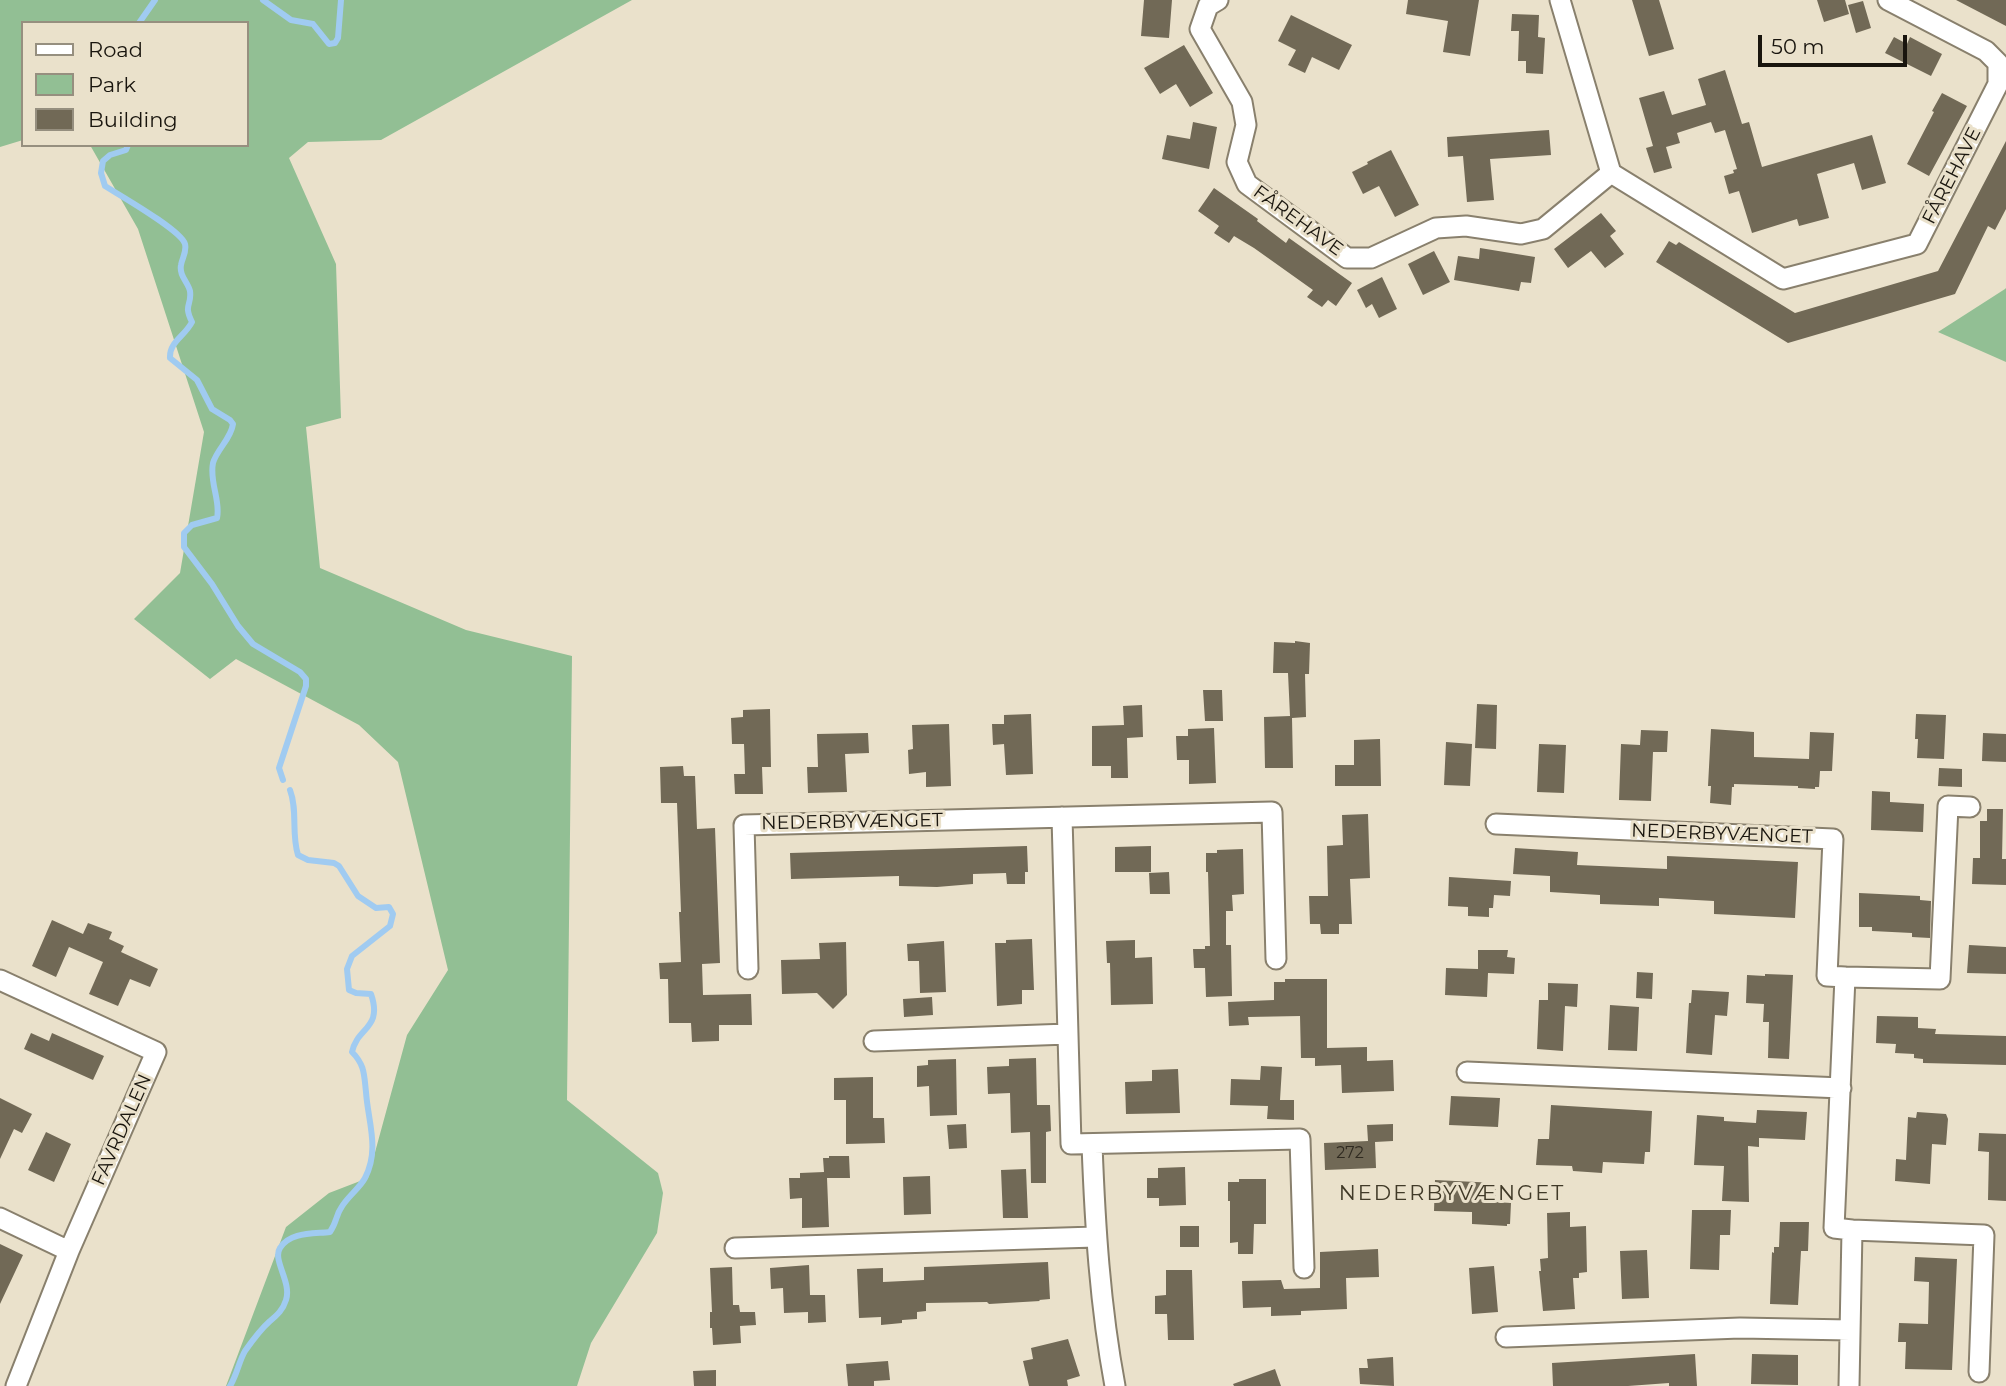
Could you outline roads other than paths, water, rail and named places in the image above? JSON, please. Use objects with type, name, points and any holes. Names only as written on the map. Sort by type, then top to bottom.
[{"type":"street","name":"FÅREHAVE","points":[[1218,0],[1208,6],[1200,29],[1242,102],[1246,125],[1237,162],[1247,184],[1347,258],[1371,258],[1436,228],[1466,226],[1521,234],[1544,229],[1611,173],[1783,279],[1917,244],[1998,84],[2002,62],[1888,0]]},
{"type":"street","points":[[1560,0],[1611,173]]},
{"type":"street","points":[[1970,807],[1948,806],[1940,979],[1845,977],[1834,1228],[1984,1235],[1979,1372]]},
{"type":"street","name":"NEDERBYVÆNGET","points":[[748,969],[744,825],[1272,812],[1276,959]]},
{"type":"street","points":[[1062,817],[1071,1144],[1300,1139],[1304,1268]]},
{"type":"street","name":"NEDERBYVÆNGET","points":[[1496,824],[1833,839],[1827,976],[1845,977]]},
{"type":"street","name":"FAVRDALEN","points":[[0,980],[156,1052],[69,1251],[16,1386]]},
{"type":"street","points":[[874,1041],[1068,1034]]},
{"type":"street","points":[[1467,1072],[1841,1088]]},
{"type":"street","points":[[1092,1144],[1095,1237],[1105,1336],[1115,1386]]},
{"type":"street","points":[[0,1218],[69,1251]]},
{"type":"street","points":[[1849,1386],[1852,1230]]},
{"type":"street","points":[[735,1248],[1095,1237]]},
{"type":"street","points":[[1506,1337],[1740,1328],[1850,1330]]},
{"type":"waterway","points":[[140,21],[155,0]]},
{"type":"waterway","points":[[263,0],[291,20],[313,24],[329,44],[335,43],[338,38],[341,0]]},
{"type":"waterway","points":[[127,147],[103,161],[101,173],[105,186],[162,222],[185,244],[181,269],[190,291],[188,308],[192,322],[175,343],[170,358],[197,380],[212,409],[233,424],[213,463],[217,518],[192,525],[184,533],[184,547],[253,644],[300,672],[306,679],[279,768],[283,780]]},
{"type":"waterway","points":[[230,1386],[245,1351],[285,1304],[287,1293],[278,1259],[280,1248],[296,1236],[330,1232],[339,1211],[365,1178],[372,1157],[372,1135],[364,1075],[362,1066],[352,1052],[359,1037],[372,1021],[374,1006],[371,994],[349,990],[347,969],[352,956],[390,926],[393,914],[389,907],[376,908],[358,896],[339,866],[308,860],[298,855],[290,790]]},
{"type":"district","name":"NEDERBYVÆNGET","points":[[1452,1194]]}]
